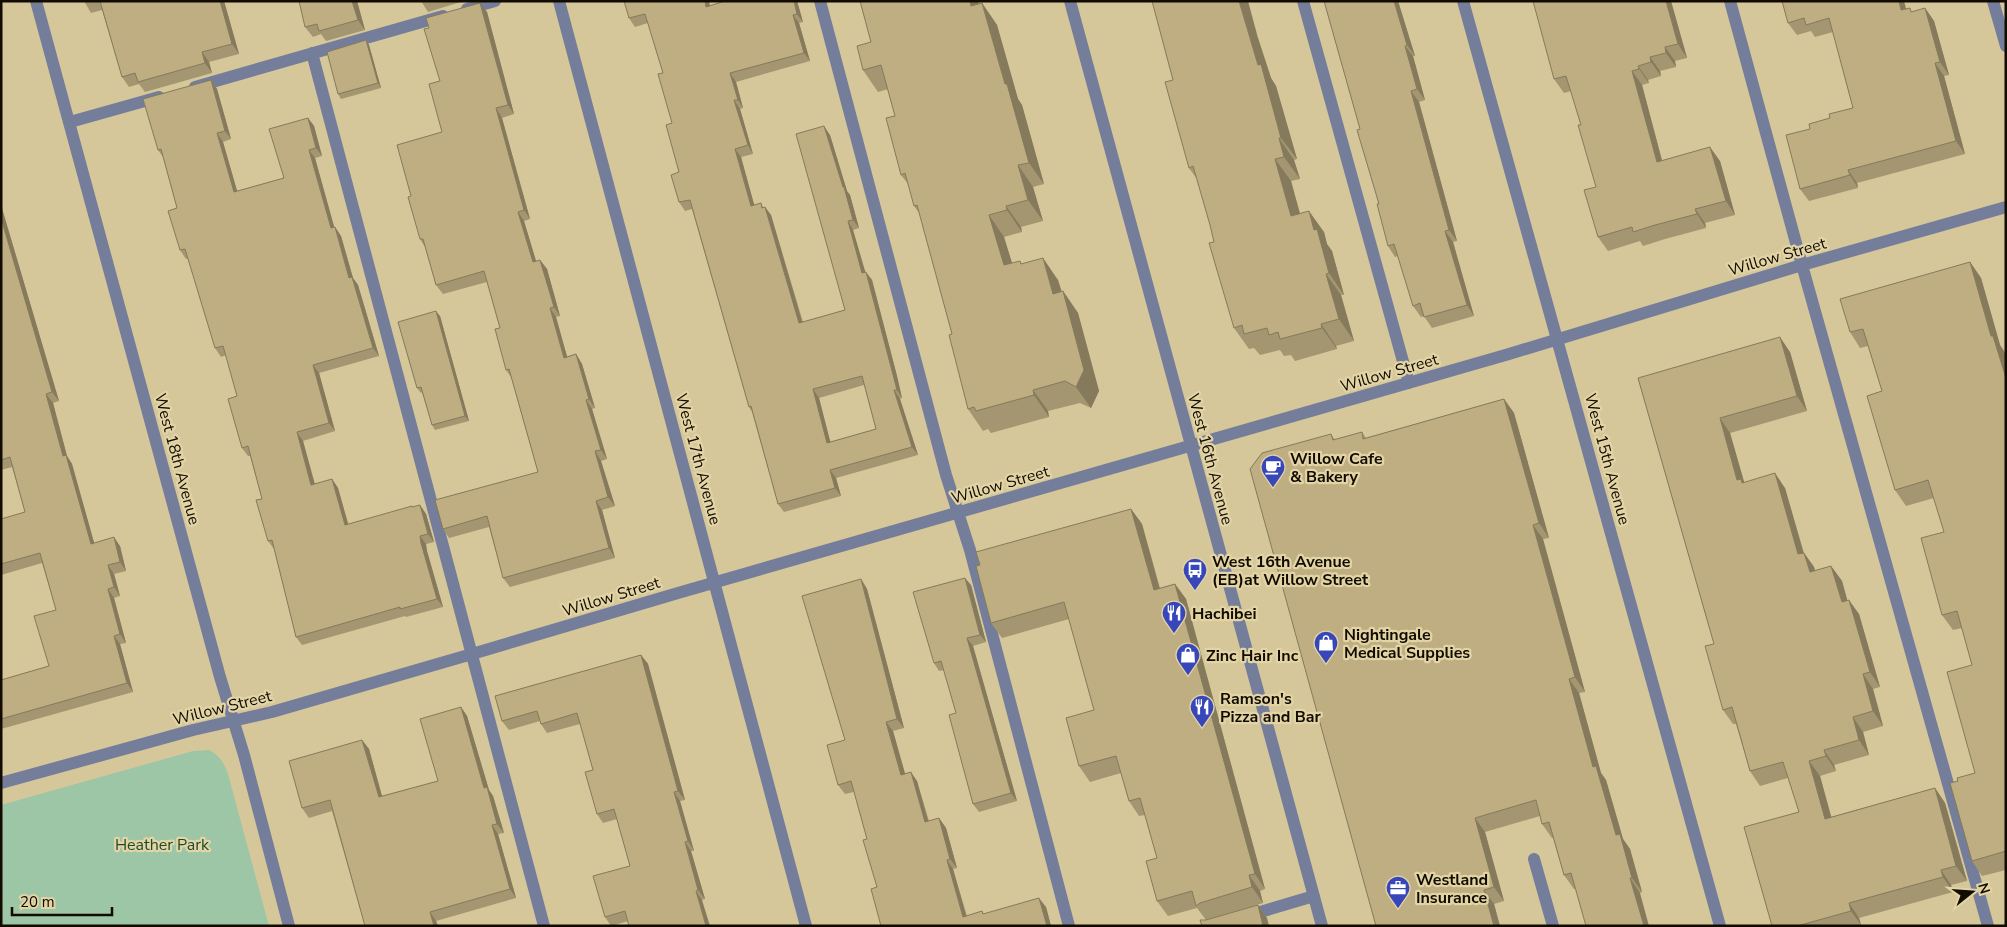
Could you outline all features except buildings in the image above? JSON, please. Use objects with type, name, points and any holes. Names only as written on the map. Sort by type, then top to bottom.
[{"type":"street","name":"West 18th Avenue","points":[[36,1],[289,926]]},
{"type":"street","points":[[70,122],[495,1]]},
{"type":"street","name":"West 17th Avenue","points":[[559,1],[806,926]]},
{"type":"street","points":[[820,1],[1069,926]]},
{"type":"street","name":"West 16th Avenue","points":[[1070,1],[1322,926]]},
{"type":"street","points":[[1303,1],[1409,383]]},
{"type":"street","name":"West 15th Avenue","points":[[1463,1],[1720,926]]},
{"type":"street","points":[[1730,1],[1802,265],[1988,926]]},
{"type":"street","points":[[1993,1],[2006,46]]},
{"type":"street","points":[[312,53],[544,926]]},
{"type":"street","name":"Willow Street","points":[[1,783],[193,730],[272,712],[1409,383],[1802,265],[2006,207]]},
{"type":"street","points":[[1534,858],[1553,926]]},
{"type":"street","points":[[1213,926],[1314,896]]},
{"type":"green space","name":"Heather Park","points":[[209,750],[221,760],[228,774],[269,926],[1,926],[1,805],[193,751]]},
{"type":"place","name":"Willow Cafe & Bakery","points":[[1273,488]]},
{"type":"place","name":"West 16th Avenue (EB)at Willow Street","points":[[1195,591]]},
{"type":"place","name":"Hachibei","points":[[1174,634]]},
{"type":"place","name":"Nightingale Medical Supplies","points":[[1326,664]]},
{"type":"place","name":"Zinc Hair Inc","points":[[1188,676]]},
{"type":"place","name":"Ramson's Pizza and Bar","points":[[1202,728]]},
{"type":"place","name":"Westland Insurance","points":[[1398,909]]}]
